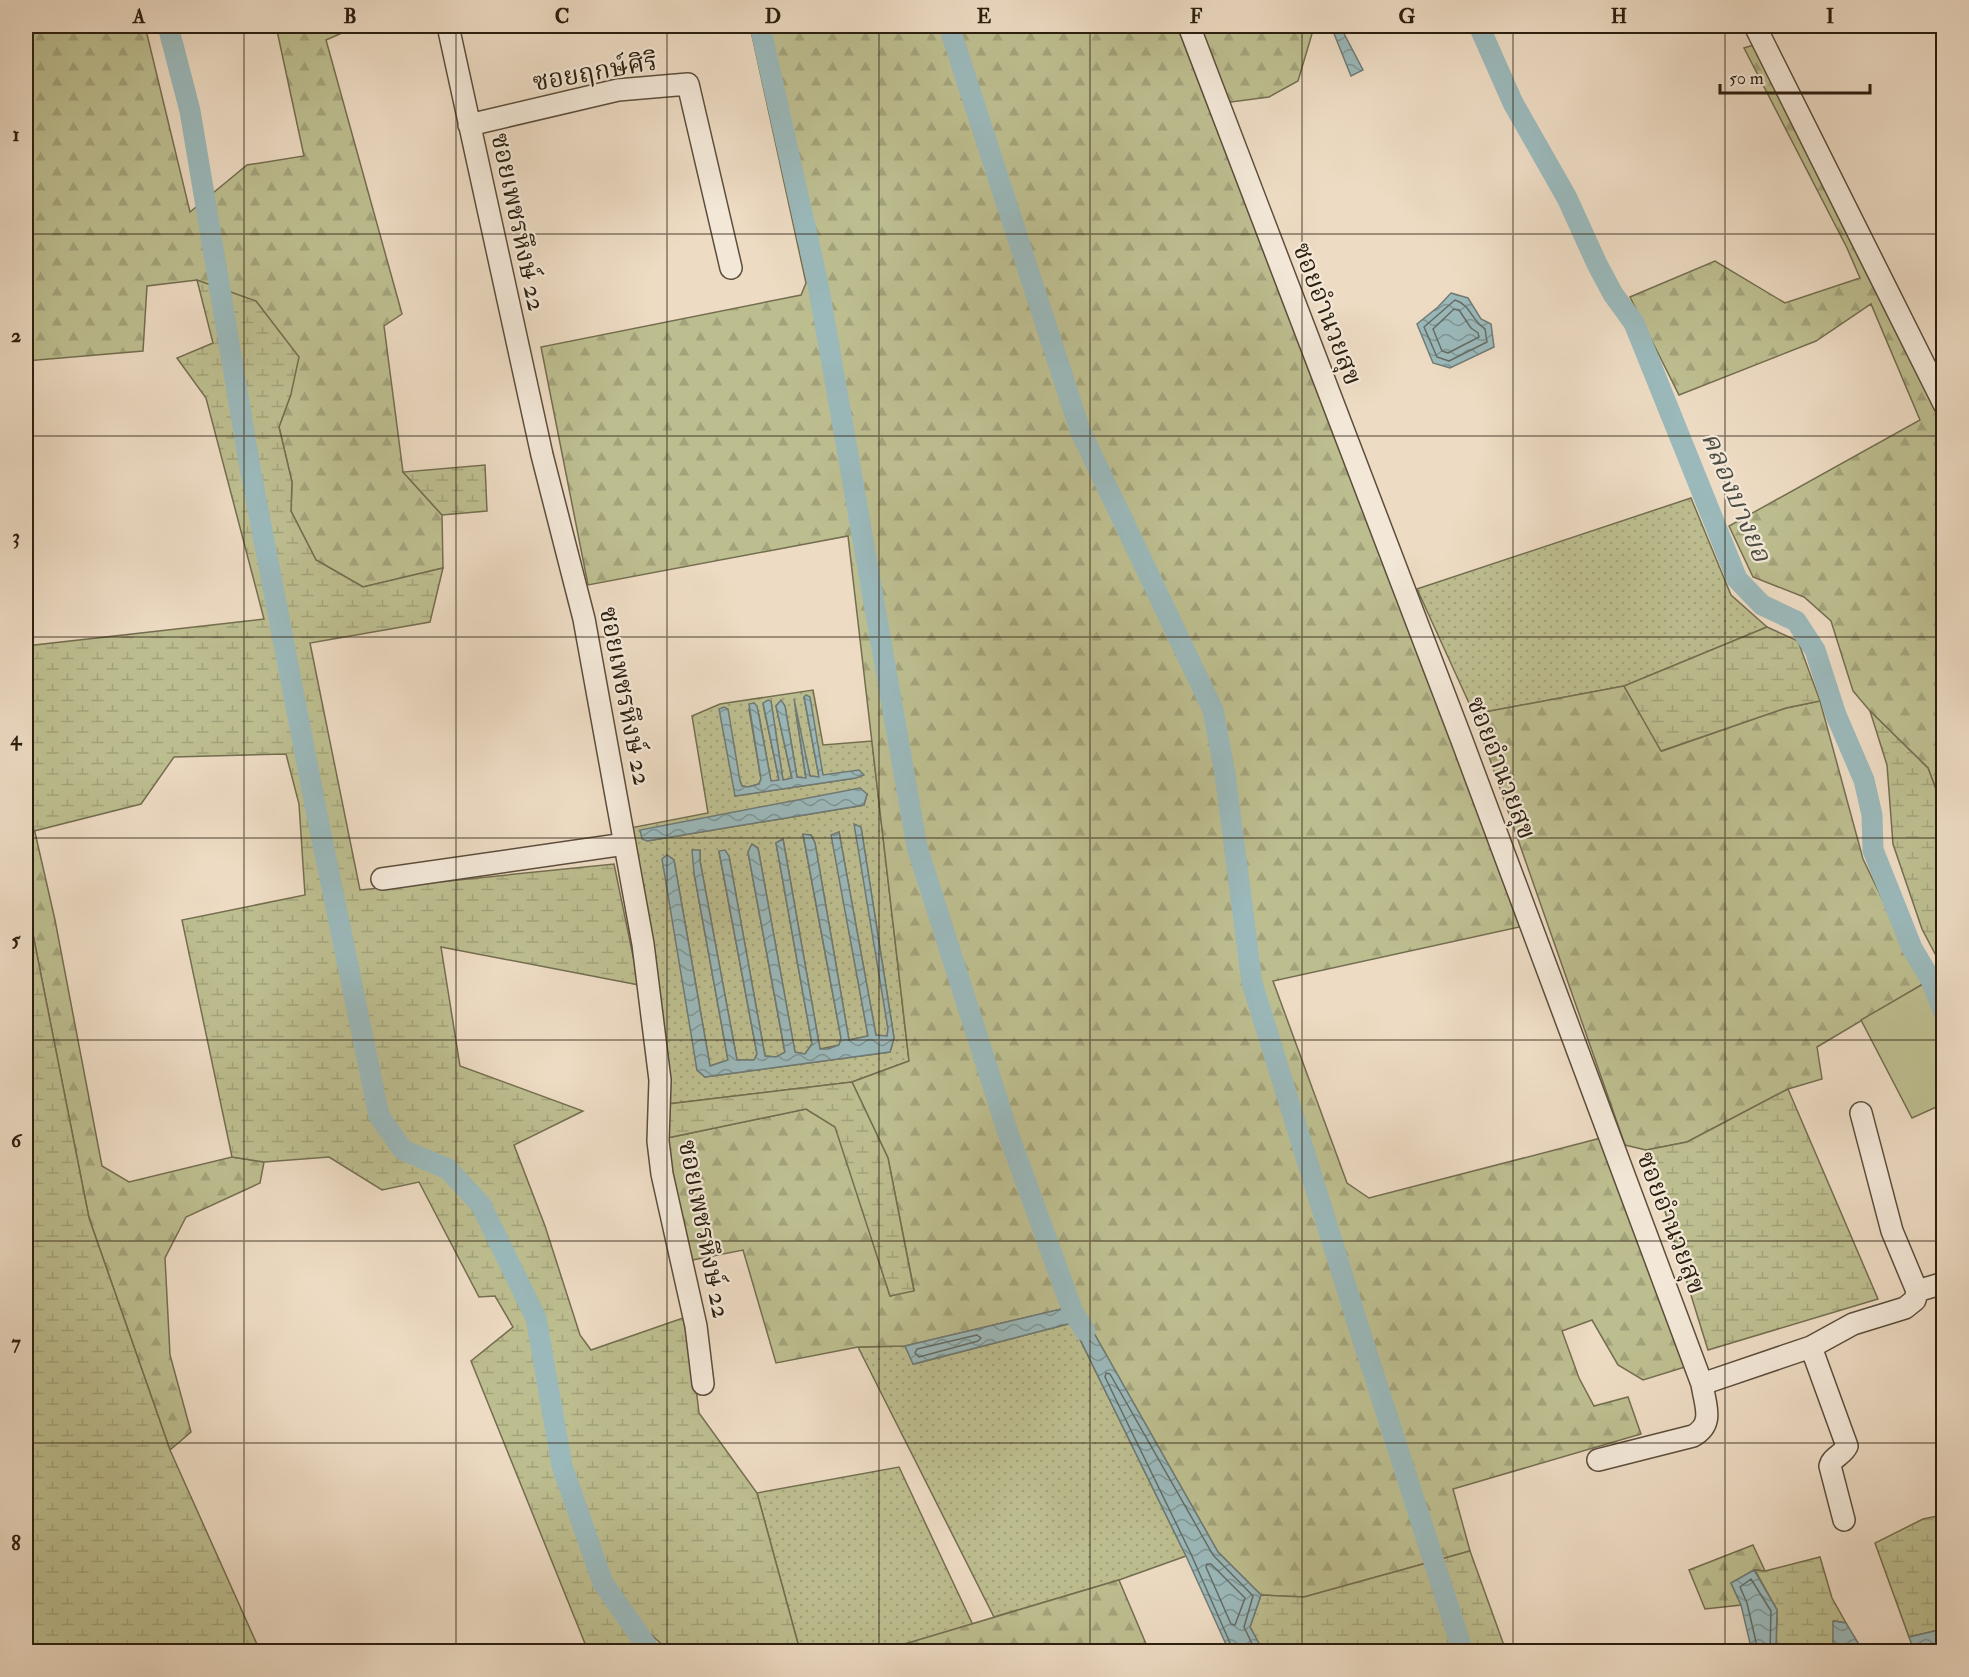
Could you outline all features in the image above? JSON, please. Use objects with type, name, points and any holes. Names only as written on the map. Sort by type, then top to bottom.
[{"type":"street","name":"ซอยเพชรหึงษ์ 22","points":[[448,26],[542,455],[584,619],[643,944],[660,1080],[658,1141],[662,1174],[696,1326],[703,1384]]},
{"type":"street","name":"ซอยอำนวยสุข","points":[[1189,26],[1461,738],[1702,1384],[1707,1421],[1703,1430],[1693,1436],[1598,1460]]},
{"type":"street","points":[[1755,26],[1944,404]]},
{"type":"street","name":"ซอยฤกษ์ศิริ","points":[[469,125],[618,90],[688,84],[731,268]]},
{"type":"street","points":[[382,879],[626,844]]},
{"type":"street","points":[[1702,1384],[1811,1347],[1853,1324],[1905,1308],[1915,1300],[1917,1291],[1892,1231],[1861,1113]]},
{"type":"street","points":[[1917,1291],[1944,1283]]},
{"type":"street","points":[[1811,1347],[1847,1446],[1830,1466],[1844,1520]]},
{"type":"green space","points":[[26,26],[145,26],[190,212],[247,165],[304,156],[276,26],[347,26],[349,30],[326,40],[402,314],[384,326],[403,472],[442,515],[443,568],[363,587],[316,560],[291,511],[292,482],[279,427],[291,394],[197,280],[147,286],[143,351],[26,361]]},
{"type":"green space","points":[[750,26],[1177,26],[1524,926],[1273,981],[1347,1183],[1369,1198],[1601,1138],[1685,1367],[1643,1380],[1618,1365],[1592,1320],[1562,1331],[1579,1378],[1594,1406],[1628,1397],[1641,1434],[1453,1489],[1470,1551],[1304,1597],[1261,1595],[1218,1552],[1078,1305],[905,1346],[858,1347],[776,1363],[743,1250],[687,1261],[667,1138],[806,1109],[836,1127],[890,1296],[914,1290],[888,1158],[852,1082],[909,1061],[848,536],[588,585],[541,347],[801,295],[806,283]]},
{"type":"green space","points":[[1201,26],[1314,27],[1298,81],[1269,97],[1231,102],[1220,95],[1198,35]]},
{"type":"green space","points":[[1770,40],[1943,382],[1943,808],[1928,768],[1853,691],[1831,621],[1804,597],[1753,577],[1729,526],[1920,420],[1871,304],[1816,341],[1679,395],[1630,297],[1715,261],[1785,303],[1860,278],[1847,248],[1744,48]]},
{"type":"green space","points":[[197,280],[256,301],[299,357],[291,394],[279,427],[292,482],[291,511],[316,560],[363,587],[443,568],[430,622],[310,643],[360,890],[614,864],[639,985],[441,947],[460,1066],[583,1111],[514,1145],[545,1226],[580,1335],[591,1350],[683,1318],[693,1362],[699,1413],[757,1493],[800,1651],[669,1651],[647,1631],[634,1651],[588,1651],[471,1361],[513,1327],[495,1296],[479,1297],[419,1182],[382,1190],[329,1157],[264,1162],[232,1157],[182,920],[305,895],[299,804],[286,754],[174,757],[141,804],[34,831],[26,793],[26,646],[264,619],[206,398],[177,358],[213,343]]},
{"type":"green space","points":[[485,465],[487,511],[442,515],[403,472]]},
{"type":"green space","points":[[1691,498],[1731,595],[1767,627],[1624,686],[1474,714],[1417,589]]},
{"type":"green space","points":[[1767,627],[1798,641],[1820,701],[1786,708],[1661,751],[1624,686]]},
{"type":"green space","points":[[1624,686],[1662,751],[1786,708],[1820,701],[1863,859],[1923,984],[1817,1047],[1822,1079],[1788,1089],[1687,1142],[1646,1150],[1625,1145],[1474,714]]},
{"type":"green space","points":[[813,690],[823,745],[872,741],[909,1061],[852,1082],[668,1104],[630,828],[708,813],[692,716],[720,704]],"holes":[[[804,697],[823,775],[856,778],[735,796],[740,781],[742,786],[748,787],[759,784],[761,779],[749,709],[754,703],[759,715],[771,782],[779,780],[763,704],[771,702],[783,780],[792,779],[776,706],[781,701],[785,706],[797,777],[806,779],[796,714],[810,776],[819,777]],[[867,794],[864,805],[647,841]],[[861,827],[894,1038],[890,1052],[705,1077],[697,1070],[667,855],[674,860],[710,1066],[728,1060],[694,873],[700,850],[700,861],[737,1060],[754,1060],[757,1054],[719,852],[729,856],[765,1056],[776,1057],[785,1053],[748,852],[752,844],[758,848],[795,1053],[805,1054],[812,1044],[776,843],[783,839],[820,1049],[839,1045],[841,1038],[803,835],[811,835],[815,843],[849,1040],[868,1036],[832,836],[839,832],[876,1036],[887,1036],[888,1029]]]},
{"type":"green space","points":[[1870,711],[1928,768],[1943,808],[1943,969],[1922,929],[1893,844],[1887,765]]},
{"type":"green space","points":[[26,793],[55,920],[102,1166],[129,1182],[232,1157],[264,1162],[260,1183],[186,1217],[165,1258],[170,1355],[191,1432],[170,1450],[89,1218],[26,899]]},
{"type":"green space","points":[[26,899],[89,1218],[170,1450],[260,1651],[26,1651]]},
{"type":"green space","points":[[1923,984],[1943,1025],[1943,1104],[1912,1118],[1861,1020]]},
{"type":"green space","points":[[852,1082],[888,1158],[914,1291],[890,1296],[835,1127],[806,1109],[667,1138],[668,1104]]},
{"type":"green space","points":[[1788,1089],[1878,1299],[1708,1350],[1646,1150],[1687,1142]]},
{"type":"green space","points":[[1072,1323],[1186,1556],[1119,1580],[994,1617],[858,1347],[905,1346],[914,1364]]},
{"type":"green space","points":[[899,1467],[973,1625],[882,1651],[800,1651],[757,1493]]},
{"type":"green space","points":[[1943,1515],[1943,1629],[1909,1637],[1875,1543],[1923,1519]]},
{"type":"green space","points":[[1753,1545],[1765,1571],[1754,1570],[1731,1583],[1741,1605],[1705,1609],[1689,1570]]},
{"type":"green space","points":[[1470,1551],[1506,1651],[1263,1651],[1250,1627],[1261,1595],[1304,1597]]},
{"type":"green space","points":[[1820,1557],[1832,1598],[1846,1623],[1834,1621],[1833,1651],[1776,1651],[1777,1610],[1755,1570],[1765,1571]]},
{"type":"green space","points":[[1119,1580],[1149,1651],[881,1651]]},
{"type":"water","points":[[1331,26],[1340,26],[1363,70],[1351,76]]},
{"type":"water","points":[[1451,293],[1468,298],[1481,319],[1491,324],[1494,347],[1450,368],[1433,363],[1417,324]]},
{"type":"water","points":[[806,695],[810,697],[823,775],[859,770],[864,775],[735,796],[719,709],[724,707],[728,709],[742,786],[759,784],[761,779],[749,704],[754,703],[757,706],[771,781],[779,780],[763,703],[768,700],[771,701],[783,780],[792,778],[776,706],[781,700],[785,706],[797,777],[806,778],[794,699],[810,776],[819,777],[804,697]]},
{"type":"water","points":[[860,788],[867,794],[864,805],[647,841],[642,839],[640,830]]},
{"type":"water","points":[[854,824],[861,827],[894,1038],[890,1052],[705,1077],[697,1070],[662,859],[667,855],[674,860],[710,1066],[728,1060],[694,873],[692,850],[700,850],[700,861],[737,1060],[754,1060],[757,1054],[719,851],[725,850],[729,856],[765,1056],[776,1057],[785,1052],[748,852],[752,844],[758,848],[795,1052],[805,1054],[812,1044],[776,843],[783,839],[820,1049],[839,1045],[841,1038],[803,834],[811,835],[815,843],[849,1040],[868,1036],[831,835],[839,832],[876,1035],[887,1036],[888,1029]]},
{"type":"water","points":[[1078,1305],[1218,1552],[1261,1595],[1250,1627],[1263,1651],[1229,1651],[1186,1556],[1072,1323],[913,1364],[905,1346]]},
{"type":"water","points":[[1754,1570],[1777,1610],[1776,1651],[1735,1651],[1750,1643],[1741,1605],[1731,1583]]},
{"type":"water","points":[[1833,1621],[1846,1623],[1863,1651],[1833,1651]]},
{"type":"water","points":[[1943,1629],[1943,1651],[1914,1651],[1909,1637]]},
{"type":"waterway","points":[[168,26],[190,111],[250,468],[317,815],[379,1116],[403,1150],[448,1169],[481,1205],[536,1318],[562,1466],[603,1583],[651,1652]]},
{"type":"waterway","points":[[760,26],[818,284],[917,847],[1008,1133],[1073,1312],[1085,1331]]},
{"type":"waterway","points":[[949,26],[1080,430],[1213,710],[1225,774],[1252,983],[1463,1652]]},
{"type":"waterway","name":"คลองบางยอ","points":[[1479,26],[1513,103],[1567,198],[1597,264],[1613,294],[1634,323],[1737,579],[1762,605],[1796,621],[1815,650],[1836,715],[1864,780],[1872,815],[1873,850],[1912,948],[1931,980],[1944,1013]]}]
